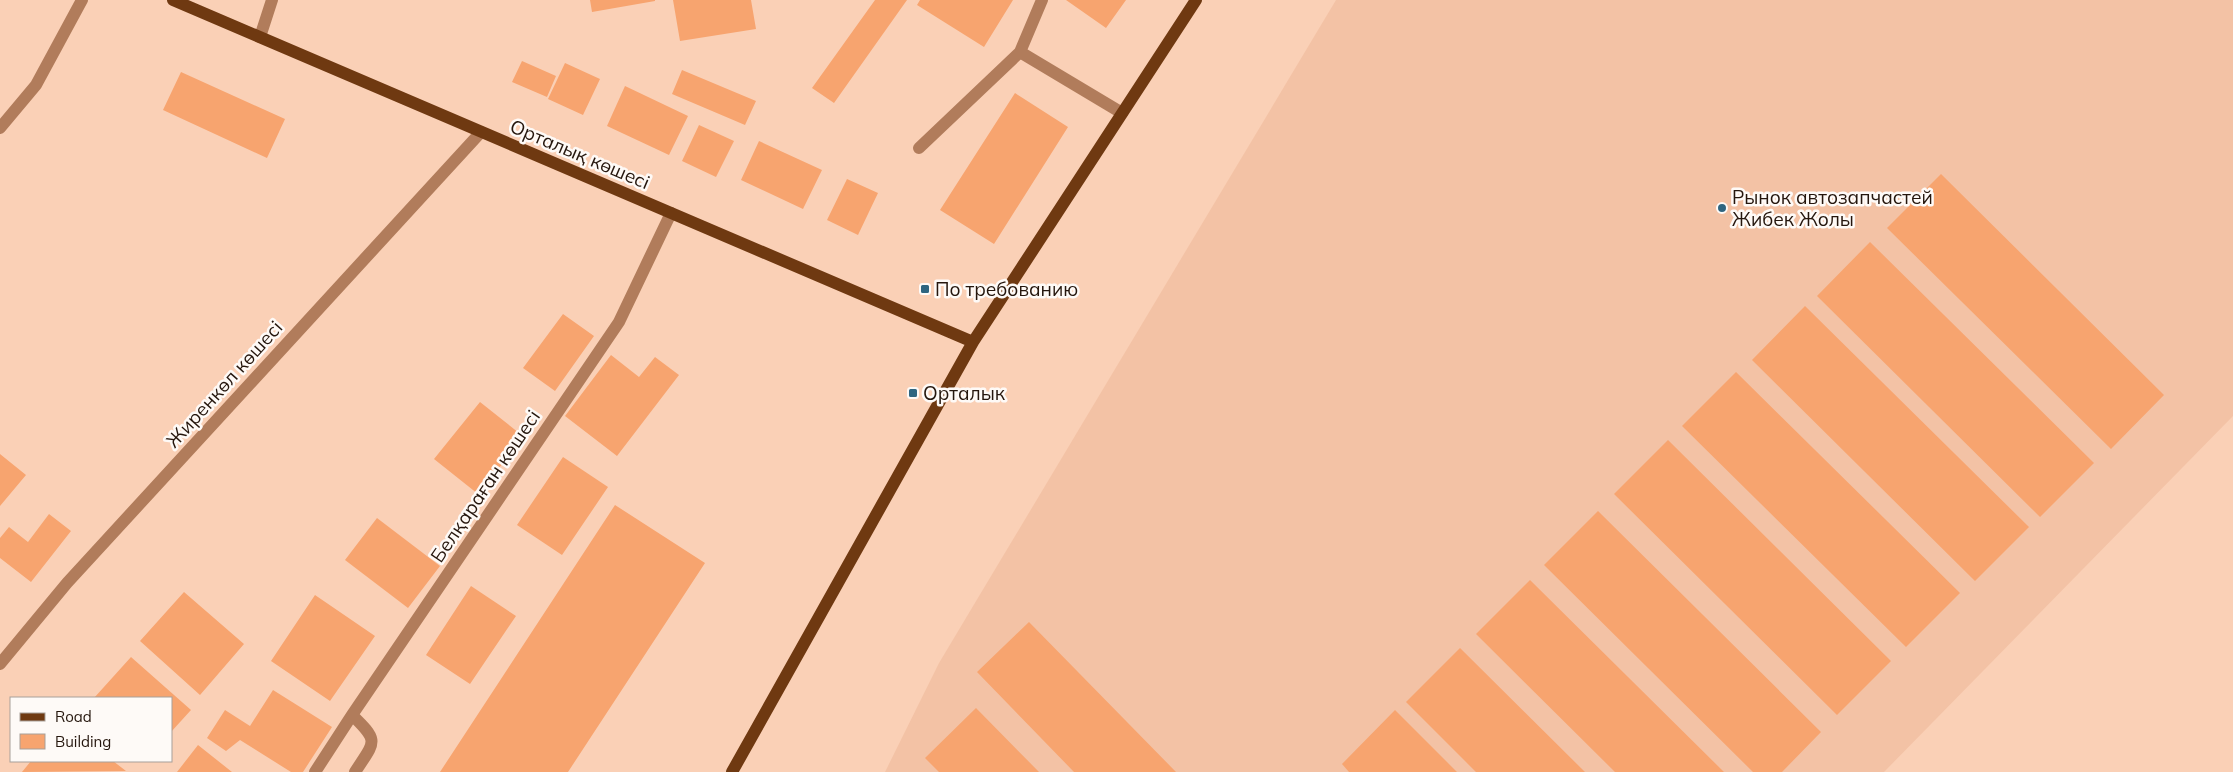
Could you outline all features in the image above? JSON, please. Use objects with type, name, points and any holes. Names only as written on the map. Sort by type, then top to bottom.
[{"type":"main road","name":"Орталық көшесі","points":[[173,0],[973,342]]},
{"type":"main road","points":[[732,772],[973,342],[1196,0]]},
{"type":"street","points":[[0,128],[36,86],[82,0]]},
{"type":"street","points":[[260,37],[272,0]]},
{"type":"street","points":[[919,148],[1020,52],[1042,0]]},
{"type":"street","points":[[1020,52],[1122,113]]},
{"type":"street","name":"Жиренкөл көшесі","points":[[0,664],[68,583],[481,132]]},
{"type":"street","name":"Белқараған көшесі","points":[[315,772],[619,322],[671,213]]},
{"type":"street","points":[[352,715],[370,732],[372,740],[371,747],[355,772]]},
{"type":"shaded area","name":"Рынок автозапчастей Жибек Жолы","points":[[1336,0],[2233,0],[2233,416],[1884,772],[885,772],[939,663]]},
{"type":"building","points":[[590,0],[655,0],[655,1],[592,12]]},
{"type":"building","points":[[673,0],[751,0],[756,29],[680,41]]},
{"type":"building","points":[[875,0],[907,0],[834,103],[812,88]]},
{"type":"building","points":[[920,0],[1013,0],[984,47],[917,5]]},
{"type":"building","points":[[1066,0],[1126,0],[1106,28]]},
{"type":"building","points":[[522,61],[556,76],[547,97],[512,82]]},
{"type":"building","points":[[565,63],[600,79],[583,115],[548,99]]},
{"type":"building","points":[[682,70],[756,101],[745,125],[672,94]]},
{"type":"building","points":[[181,72],[285,119],[267,158],[163,110]]},
{"type":"building","points":[[625,86],[688,116],[669,155],[607,126]]},
{"type":"building","points":[[1015,93],[1068,127],[994,244],[940,210]]},
{"type":"building","points":[[699,125],[734,141],[716,177],[682,161]]},
{"type":"building","points":[[759,141],[822,170],[803,209],[741,180]]},
{"type":"building","points":[[1941,174],[2164,395],[2111,449],[1887,228]]},
{"type":"building","points":[[847,179],[878,193],[858,235],[827,220]]},
{"type":"building","points":[[1870,242],[2094,463],[2040,517],[1817,296]]},
{"type":"building","points":[[1805,306],[2029,527],[1975,581],[1752,360]]},
{"type":"building","points":[[563,314],[594,336],[555,391],[523,368]]},
{"type":"building","points":[[611,355],[639,377],[655,357],[679,375],[617,456],[565,416]]},
{"type":"building","points":[[1736,372],[1960,593],[1906,647],[1682,426]]},
{"type":"building","points":[[480,402],[524,437],[478,494],[434,459]]},
{"type":"building","points":[[1668,440],[1891,661],[1837,715],[1614,494]]},
{"type":"building","points":[[0,454],[26,475],[0,506]]},
{"type":"building","points":[[563,457],[608,487],[562,555],[517,525]]},
{"type":"building","points":[[615,505],[705,563],[568,772],[440,772]]},
{"type":"building","points":[[1598,511],[1821,732],[1782,772],[1753,772],[1544,565]]},
{"type":"building","points":[[49,514],[71,531],[31,582],[0,558],[0,538],[9,527],[28,542]]},
{"type":"building","points":[[377,518],[440,566],[408,608],[345,560]]},
{"type":"building","points":[[1530,580],[1724,772],[1615,772],[1476,634]]},
{"type":"building","points":[[471,586],[516,616],[470,684],[426,655]]},
{"type":"building","points":[[184,592],[244,644],[200,695],[140,641]]},
{"type":"building","points":[[315,595],[375,636],[330,701],[271,661]]},
{"type":"building","points":[[1029,622],[1176,772],[1074,772],[977,672]]},
{"type":"building","points":[[1460,648],[1585,772],[1476,772],[1406,702]]},
{"type":"building","points":[[131,657],[191,710],[172,731],[172,697],[95,697]]},
{"type":"building","points":[[273,690],[332,727],[303,772],[291,772],[240,740],[226,751],[207,738],[225,710],[250,726]]},
{"type":"building","points":[[976,708],[1039,772],[939,772],[925,758]]},
{"type":"building","points":[[1395,710],[1457,772],[1349,772],[1342,764]]},
{"type":"building","points":[[198,745],[232,772],[177,772]]},
{"type":"building","points":[[30,762],[114,762],[126,771],[22,772]]},
{"type":"place","name":"Рынок автозапчастей Жибек Жолы","points":[[1722,208]]},
{"type":"place","name":"По требованию","points":[[925,289]]},
{"type":"place","name":"Орталык","points":[[913,393]]}]
